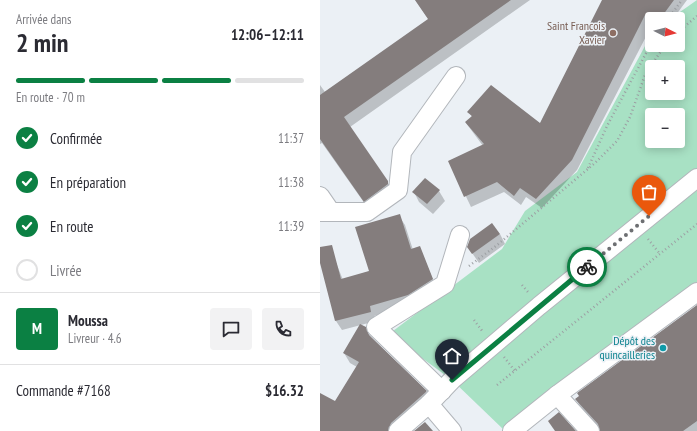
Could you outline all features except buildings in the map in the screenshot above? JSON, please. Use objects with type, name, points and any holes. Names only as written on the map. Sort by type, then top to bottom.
[{"type":"street","points":[[320,196],[326,212],[367,212],[398,190],[402,152],[456,76]]},
{"type":"street","points":[[398,431],[539,306],[697,178]]},
{"type":"street","points":[[442,391],[376,327],[445,284],[460,235]]},
{"type":"street","points":[[512,431],[557,395],[697,292]]},
{"type":"street","points":[[557,395],[590,431]]},
{"type":"street","points":[[429,404],[452,431]]},
{"type":"path","points":[[673,12],[682,0]]},
{"type":"path","points":[[685,26],[697,16]]},
{"type":"path","points":[[587,170],[607,126],[647,52]]},
{"type":"path","points":[[445,284],[496,246],[587,170],[617,141],[630,117],[645,75],[660,52]]},
{"type":"path","points":[[497,385],[697,224]]},
{"type":"green space","points":[[697,0],[697,285],[504,430],[452,380],[389,334],[502,249],[525,211],[577,172],[645,46],[645,52],[685,52],[685,12],[680,12]]},
{"type":"way so far","points":[[587,267],[649,216]]},
{"type":"place","name":"Saint Francois Xavier","points":[[613,33]]},
{"type":"place","name":"Dépôt des quincailleries","points":[[663,348]]},
{"type":"route","points":[[452,380],[587,267]]}]
